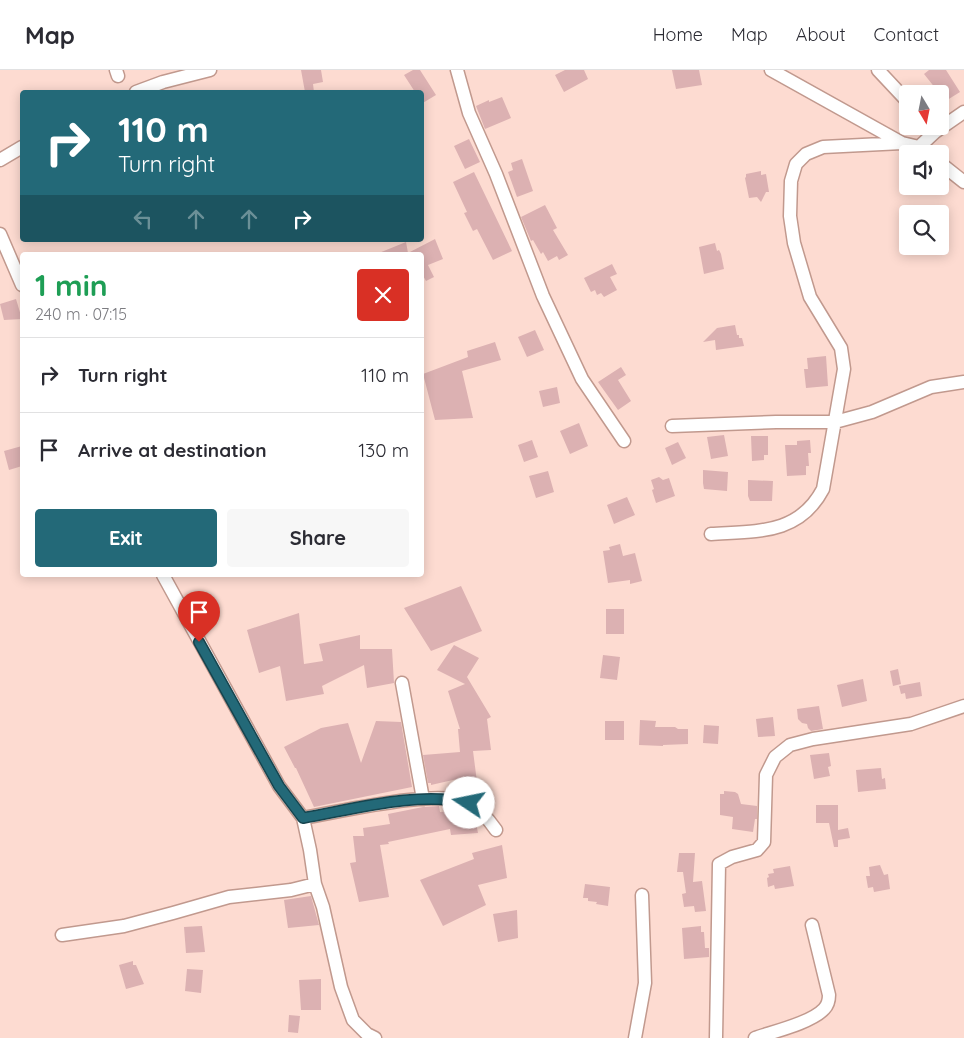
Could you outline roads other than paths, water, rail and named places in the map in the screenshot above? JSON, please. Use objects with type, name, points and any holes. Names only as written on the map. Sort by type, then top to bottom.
[{"type":"street","points":[[141,90],[163,82],[210,70]]},
{"type":"street","points":[[457,70],[469,113],[496,174],[543,296],[582,379],[624,441]]},
{"type":"street","points":[[771,70],[908,145]]},
{"type":"street","points":[[878,70],[899,92]]},
{"type":"street","points":[[949,120],[964,112]]},
{"type":"street","points":[[711,534],[760,530],[787,524],[803,514],[816,502],[823,489],[844,370],[841,348],[810,297],[794,244],[791,225],[791,181],[796,164],[806,154],[823,147],[902,143]]},
{"type":"street","points":[[0,160],[20,148]]},
{"type":"street","points":[[949,171],[964,182]]},
{"type":"street","points":[[0,234],[20,280]]},
{"type":"street","points":[[672,426],[835,422],[872,412],[931,387],[964,382]]},
{"type":"street","points":[[164,577],[279,786],[303,818],[315,884],[323,907],[341,987],[353,1020],[367,1034],[375,1038]]},
{"type":"street","points":[[402,683],[423,799]]},
{"type":"street","points":[[716,1038],[718,864],[732,857],[757,850],[764,842],[766,775],[776,757],[790,745],[813,738],[911,724],[964,706]]},
{"type":"street","points":[[303,818],[423,799],[452,799],[469,803],[487,818],[496,830]]},
{"type":"street","points":[[62,935],[124,926],[174,914],[229,897],[291,890],[315,884]]},
{"type":"street","points":[[635,1038],[645,983],[642,895]]},
{"type":"street","points":[[755,1038],[798,1024],[820,1013],[828,1001],[829,995],[812,925]]}]
